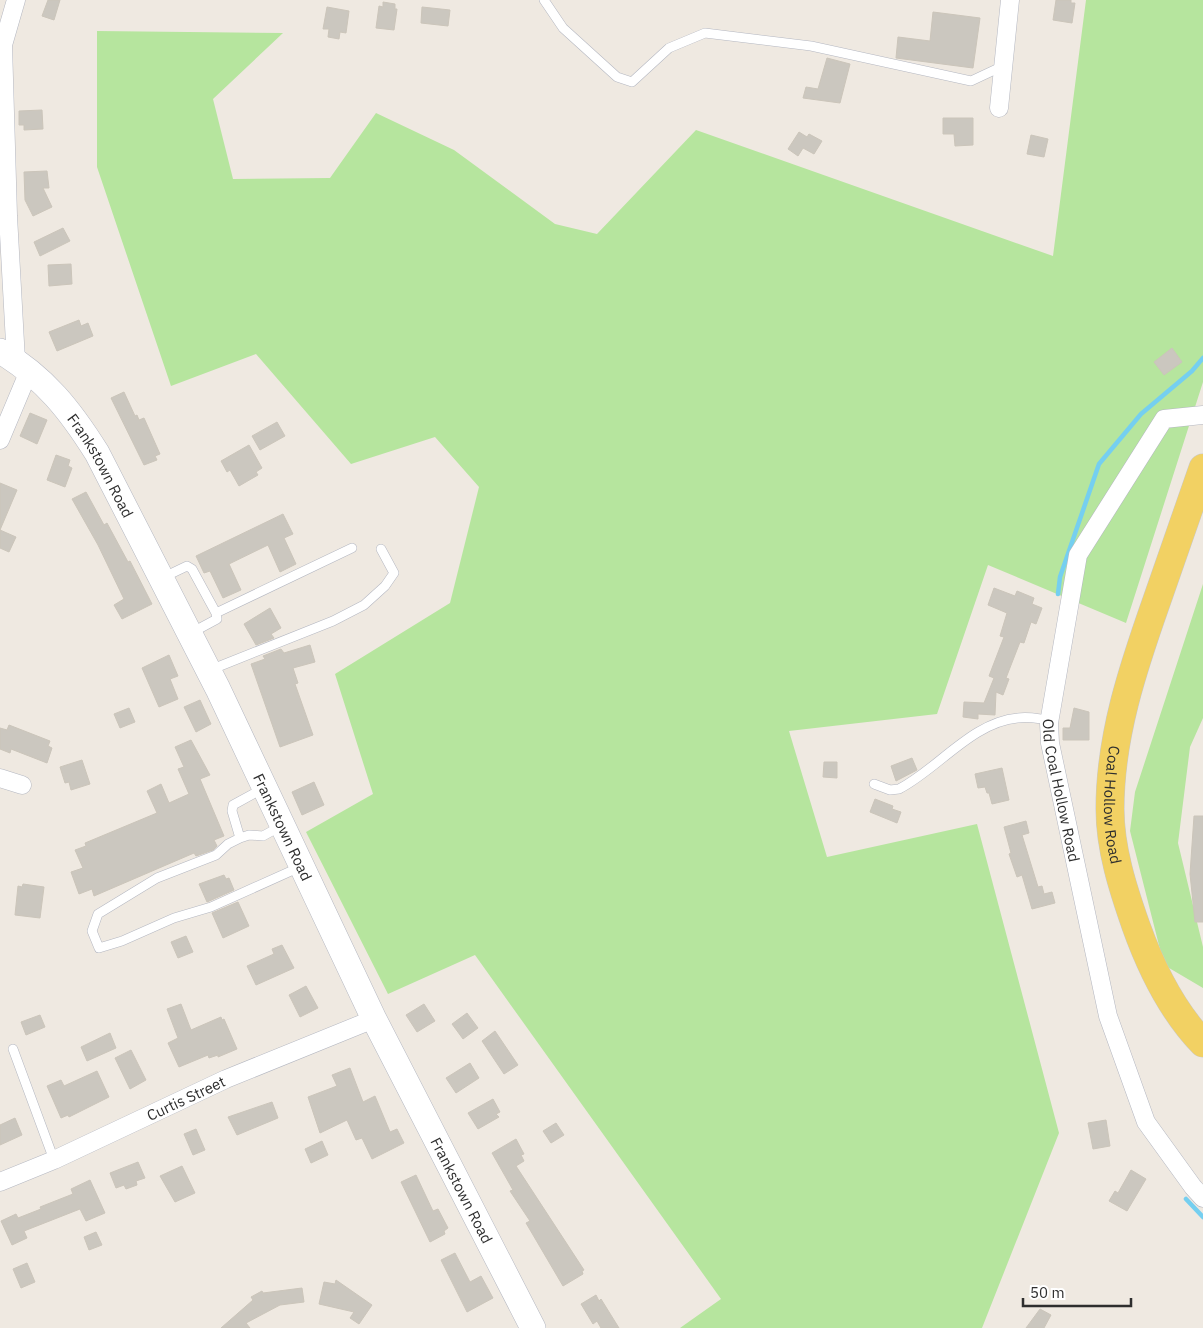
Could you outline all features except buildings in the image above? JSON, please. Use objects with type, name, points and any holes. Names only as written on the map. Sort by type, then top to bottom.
[{"type":"main road","name":"Frankstown Road","points":[[15,361],[54,392],[75,419],[97,453],[218,689],[374,1019],[532,1328]]},
{"type":"main road","name":"Coal Hollow Road","points":[[1203,468],[1129,684],[1118,727],[1111,773],[1110,811],[1115,851],[1126,898],[1139,935],[1156,975],[1178,1011],[1203,1043]]},
{"type":"street","points":[[0,440],[15,361],[4,216],[3,45],[5,18],[16,0]]},
{"type":"street","points":[[999,108],[1010,0]]},
{"type":"street","name":"Old Coal Hollow Road","points":[[1203,415],[1164,419],[1078,555],[1062,660],[1049,720],[1050,743],[1108,1016],[1146,1122],[1203,1198]]},
{"type":"street","points":[[0,778],[22,785]]},
{"type":"street","name":"Curtis Street","points":[[0,1182],[54,1160],[226,1079],[374,1019]]},
{"type":"lane","points":[[544,0],[564,28],[617,77],[632,82],[669,48],[705,33],[811,46],[971,81],[1003,66]]},
{"type":"lane","points":[[216,613],[352,548]]},
{"type":"lane","points":[[208,671],[333,621],[364,605],[385,586],[394,573],[381,549]]},
{"type":"lane","points":[[161,578],[187,566],[192,568],[216,613],[217,619],[189,634]]},
{"type":"lane","points":[[874,784],[890,790],[899,789],[972,737],[1007,720],[1017,718],[1049,720]]},
{"type":"lane","points":[[240,838],[232,811],[233,806],[265,788]]},
{"type":"lane","points":[[282,825],[263,836],[249,835],[240,838],[228,844],[216,855],[157,878],[98,914],[92,931],[99,948],[122,941],[174,918],[211,907],[302,866]]},
{"type":"lane","points":[[13,1049],[54,1160]]},
{"type":"green space","points":[[1086,0],[1203,0],[1203,382],[1126,623],[988,565],[937,714],[789,731],[827,857],[977,824],[1059,1133],[982,1328],[680,1328],[721,1299],[475,955],[388,994],[306,832],[373,794],[335,674],[450,603],[479,487],[435,437],[351,464],[256,354],[171,386],[97,167],[97,31],[283,33],[213,99],[233,179],[330,178],[376,113],[454,150],[555,224],[597,234],[696,130],[1053,256]]},
{"type":"green space","points":[[1203,584],[1203,718],[1190,747],[1178,843],[1203,947],[1203,988],[1164,965],[1130,831],[1135,792]]},
{"type":"waterway","points":[[1058,594],[1060,577],[1099,464],[1141,414],[1192,371],[1203,358]]},
{"type":"waterway","points":[[1186,1199],[1203,1217]]}]
